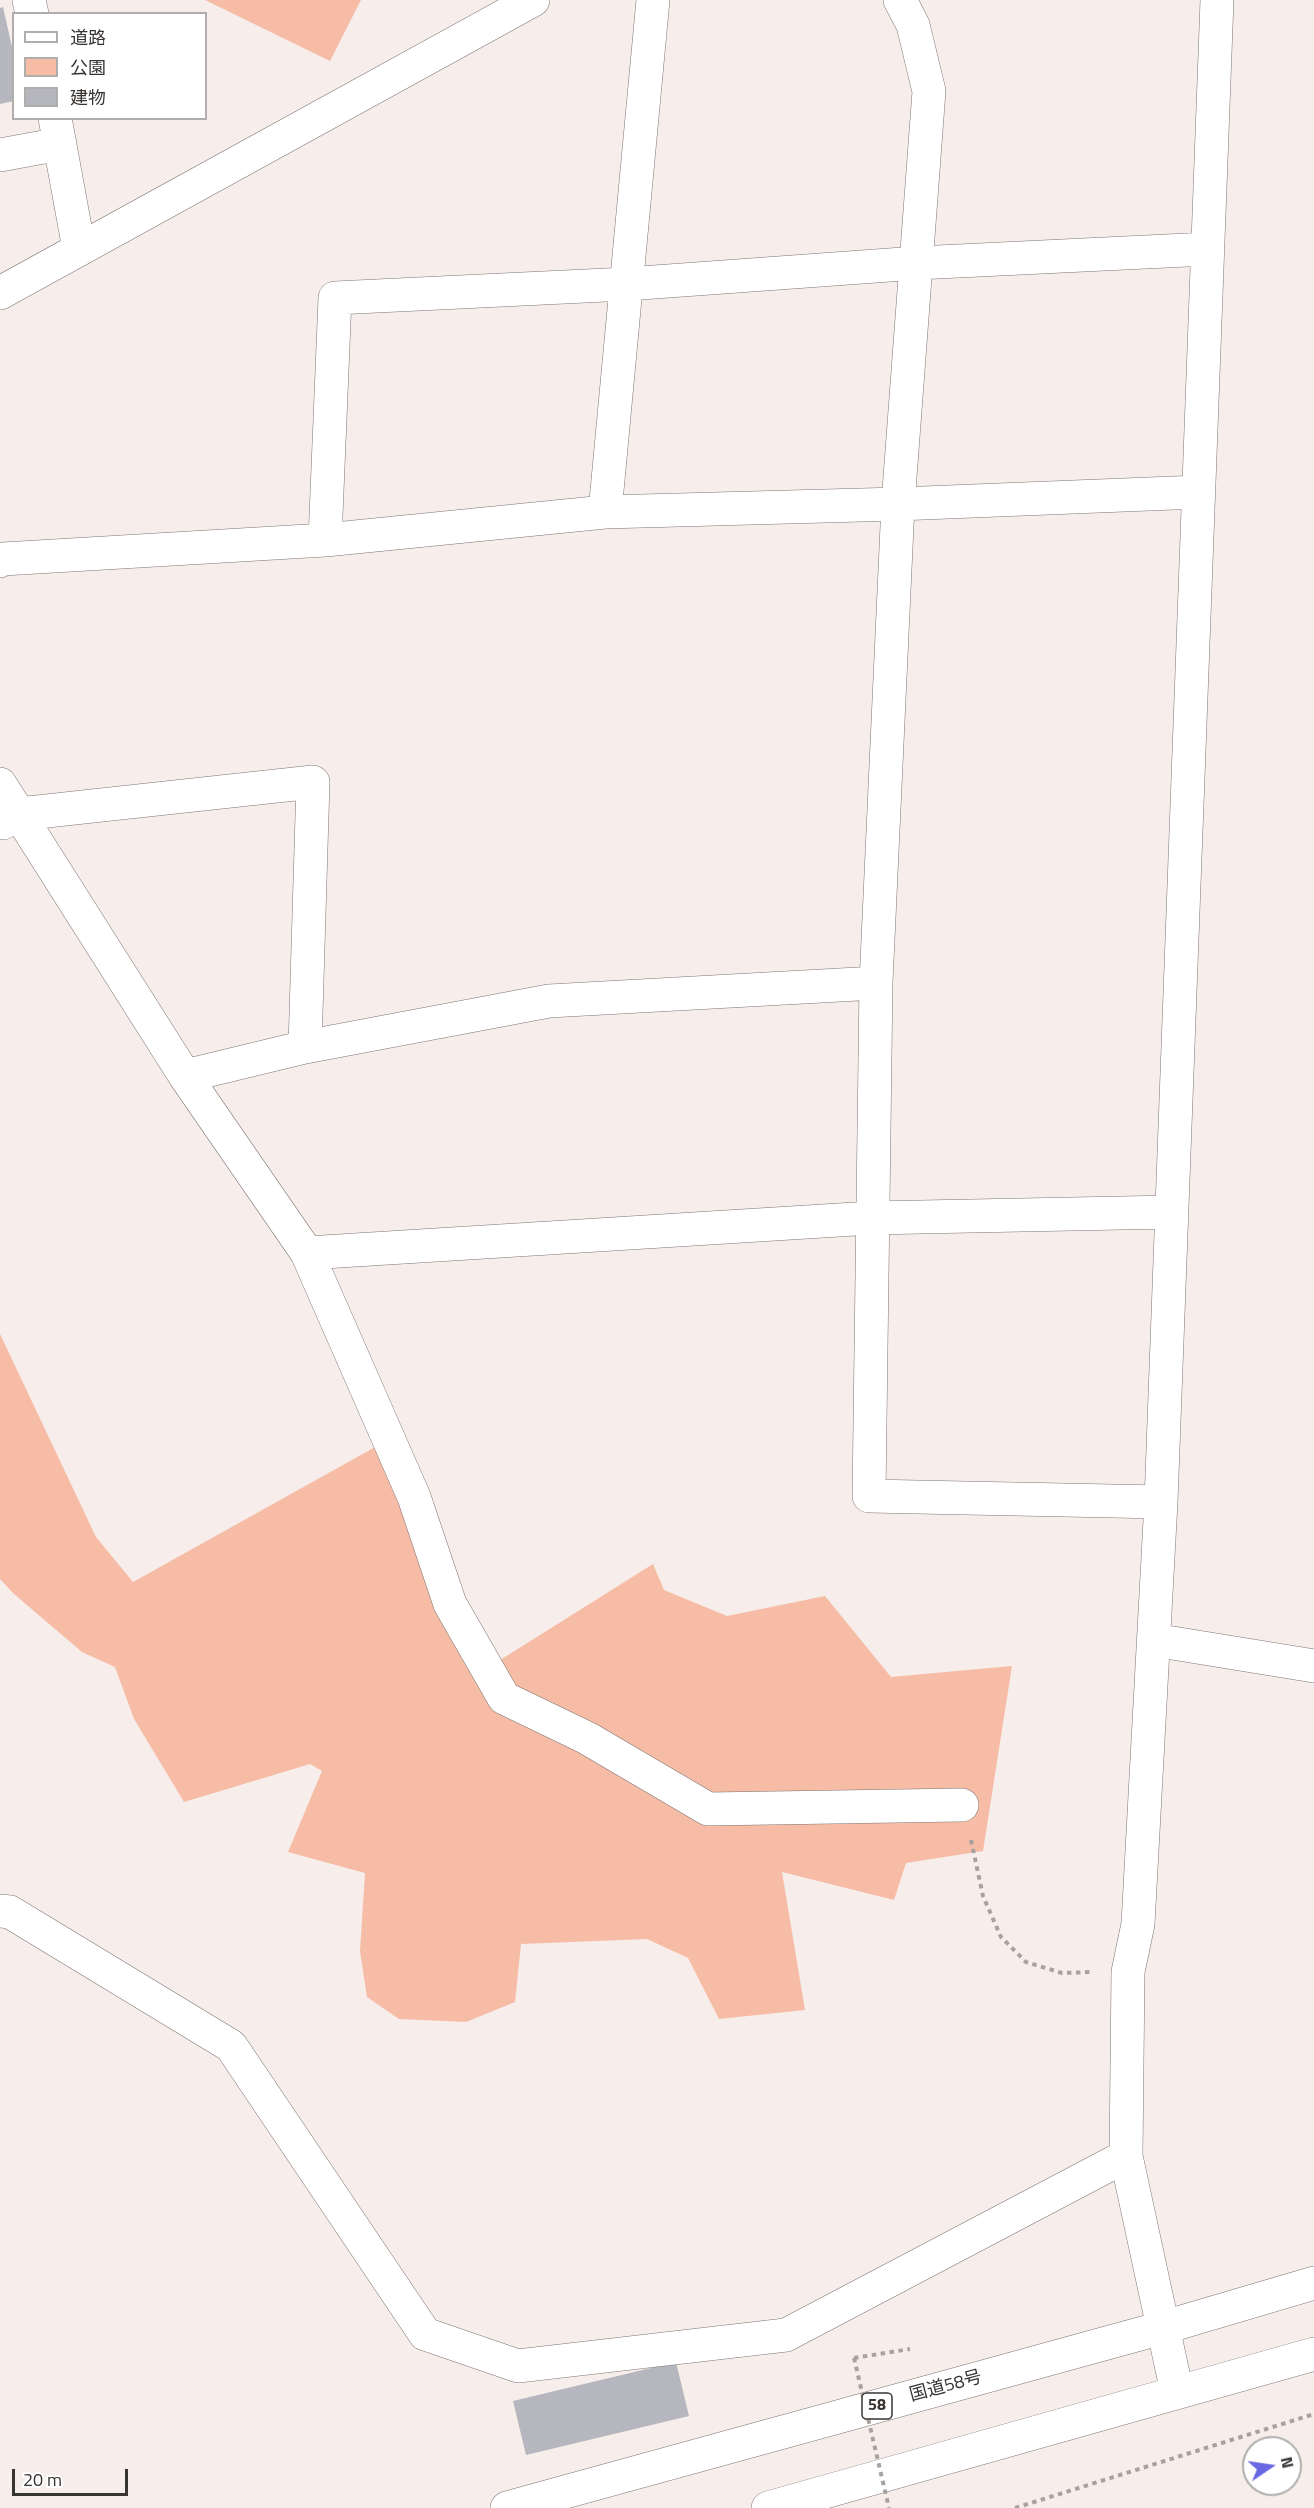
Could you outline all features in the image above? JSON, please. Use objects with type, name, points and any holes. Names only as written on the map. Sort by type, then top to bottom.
[{"type":"main road","points":[[0,293],[533,0]]},
{"type":"main road","points":[[605,512],[653,0]]},
{"type":"main road","points":[[900,0],[913,24],[929,91],[898,504],[876,983],[869,1496],[1161,1502]]},
{"type":"main road","points":[[1178,2392],[1126,2156],[1128,1972],[1138,1924],[1161,1502],[1217,0]]},
{"type":"main road","points":[[0,155],[58,131],[80,249]]},
{"type":"main road","points":[[325,540],[335,298],[627,284],[917,263],[1208,249]]},
{"type":"main road","points":[[0,561],[3,559],[325,540],[605,512],[898,504],[1199,492]]},
{"type":"main road","points":[[9,819],[313,782],[305,1047]]},
{"type":"main road","points":[[0,784],[9,819],[307,1253],[414,1497],[450,1604],[504,1698],[587,1738],[708,1809],[962,1804]]},
{"type":"main road","points":[[185,1076],[305,1047],[549,1001],[876,983]]},
{"type":"main road","points":[[307,1253],[871,1218],[1172,1212]]},
{"type":"main road","points":[[1154,1640],[1314,1666]]},
{"type":"main road","points":[[0,1911],[10,1912],[231,2046],[425,2334],[518,2366],[786,2336],[1126,2156]]},
{"type":"main road","name":"国道58号","points":[[507,2508],[1165,2327],[1314,2283]]},
{"type":"main road","points":[[768,2508],[1314,2354]]},
{"type":"path","points":[[962,1804],[983,1896],[1001,1937],[1026,1962],[1062,1973],[1128,1972]]},
{"type":"path","points":[[889,2508],[854,2358],[910,2349]]},
{"type":"path","points":[[1015,2508],[1314,2414]]},
{"type":"green space","points":[[205,0],[361,0],[330,61]]},
{"type":"green space","points":[[0,1334],[96,1537],[133,1582],[377,1446],[481,1672],[653,1564],[664,1590],[727,1616],[825,1596],[891,1677],[1012,1666],[983,1851],[906,1863],[894,1900],[782,1872],[805,2010],[719,2019],[688,1958],[647,1939],[521,1944],[515,2002],[466,2022],[399,2019],[367,1997],[360,1951],[365,1873],[288,1852],[322,1771],[310,1764],[184,1802],[134,1719],[115,1667],[82,1652],[14,1594],[0,1579]]},
{"type":"building","points":[[3,7],[12,47],[12,101],[0,104],[0,8]]},
{"type":"building","points":[[676,2362],[689,2416],[526,2455],[513,2401]]}]
